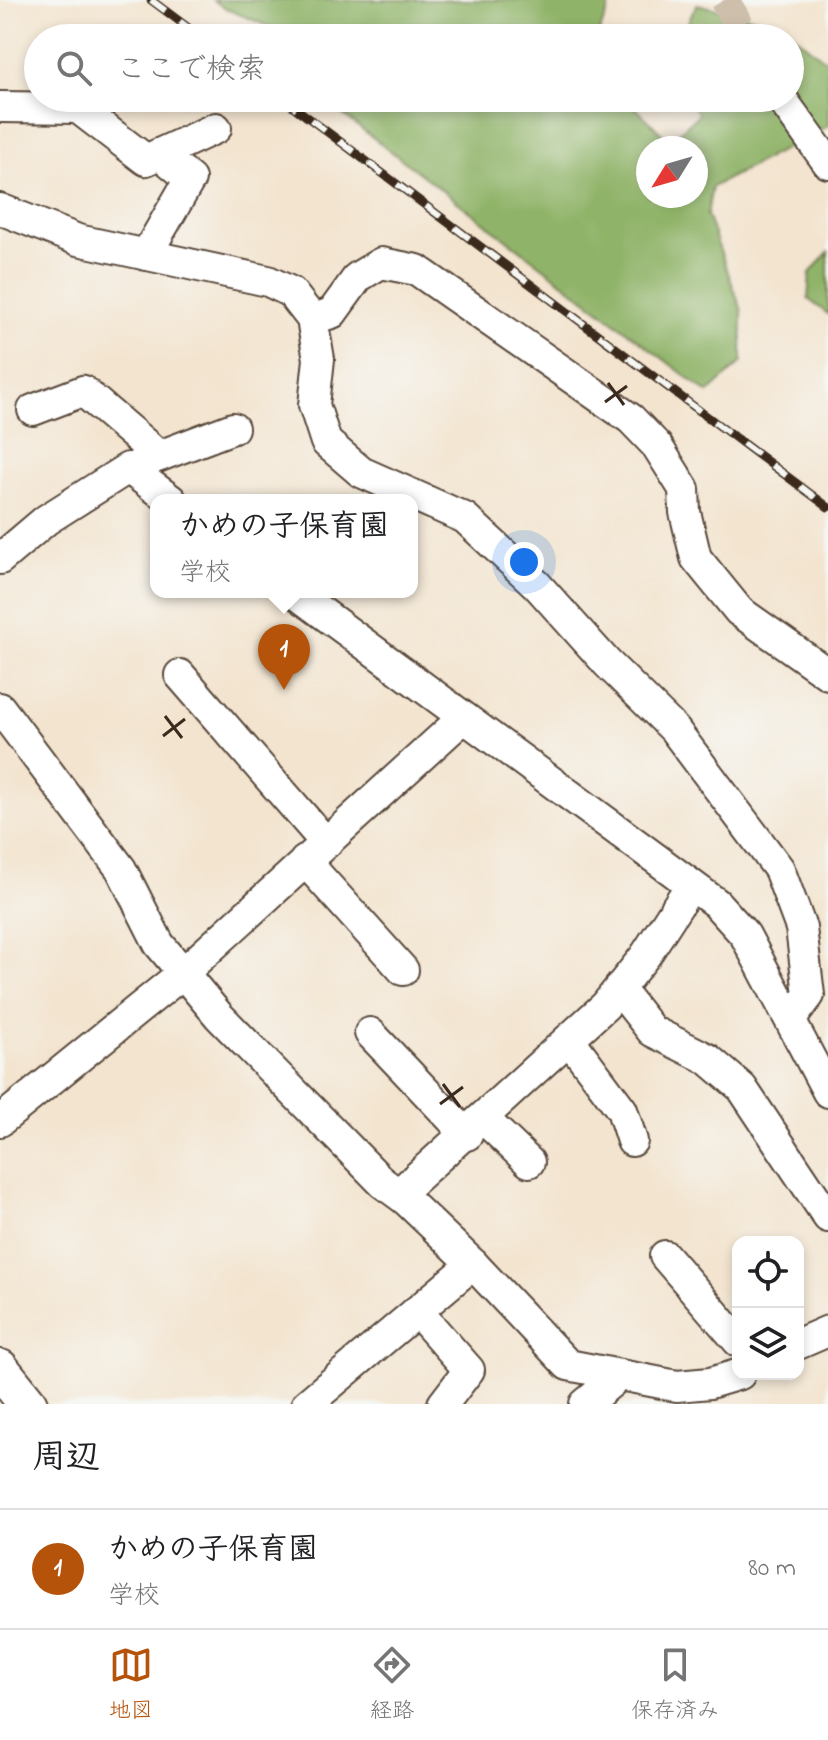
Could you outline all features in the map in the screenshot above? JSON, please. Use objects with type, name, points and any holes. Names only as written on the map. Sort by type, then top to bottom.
[{"type":"main road","points":[[0,1369],[28,1404]]},
{"type":"street","points":[[0,107],[24,107]]},
{"type":"street","points":[[83,112],[146,160],[216,128]]},
{"type":"street","points":[[791,112],[828,163]]},
{"type":"street","points":[[146,255],[190,179],[160,154]]},
{"type":"street","points":[[0,209],[78,240],[268,281],[291,292],[312,319],[319,359],[314,405],[326,442],[361,472],[411,494]]},
{"type":"street","points":[[312,319],[332,313],[358,277],[381,263],[417,270],[631,419],[657,446],[684,489],[685,512],[696,558],[739,611],[828,674]]},
{"type":"street","points":[[33,410],[83,391],[159,456]]},
{"type":"street","points":[[0,559],[46,520],[128,468],[233,428]]},
{"type":"street","points":[[128,468],[163,494]]},
{"type":"street","points":[[418,497],[465,518],[674,729],[779,869],[801,928],[809,995],[791,1019]]},
{"type":"street","points":[[302,598],[462,719],[576,798],[716,903],[745,935],[828,1092]]},
{"type":"street","points":[[180,675],[403,970]]},
{"type":"street","points":[[0,708],[121,869],[159,944],[219,1016],[361,1161],[473,1264],[568,1365],[677,1386],[710,1383],[732,1376]]},
{"type":"street","points":[[0,1121],[183,973],[462,719]]},
{"type":"street","points":[[405,1199],[406,1187],[475,1127],[619,989],[645,956],[691,885]]},
{"type":"street","points":[[619,989],[652,1031],[708,1059],[742,1088],[828,1217]]},
{"type":"street","points":[[370,1033],[475,1127],[529,1162]]},
{"type":"street","points":[[569,1039],[622,1110],[632,1141]]},
{"type":"street","points":[[665,1256],[732,1334]]},
{"type":"street","points":[[307,1404],[473,1264]]},
{"type":"street","points":[[417,1311],[469,1370],[443,1404]]},
{"type":"street","points":[[804,1341],[828,1331]]},
{"type":"street","points":[[585,1404],[620,1375]]},
{"type":"green space","points":[[213,0],[612,0],[603,24],[263,24],[226,9]]},
{"type":"green space","points":[[697,4],[780,24],[687,24]]},
{"type":"green space","points":[[804,43],[828,62],[828,126],[712,187],[707,215],[742,311],[742,362],[708,393],[339,112],[640,112],[664,136],[636,136],[636,208],[708,208],[708,136],[675,136],[698,112],[804,112]]},
{"type":"green space","points":[[828,252],[828,314],[808,299],[810,273]]},
{"type":"tunnel","points":[[724,0],[739,24]]},
{"type":"railway","points":[[151,0],[183,24]]},
{"type":"railway","points":[[301,112],[828,507]]},
{"type":"place","name":"かめの子保育園","points":[[284,690]]}]
